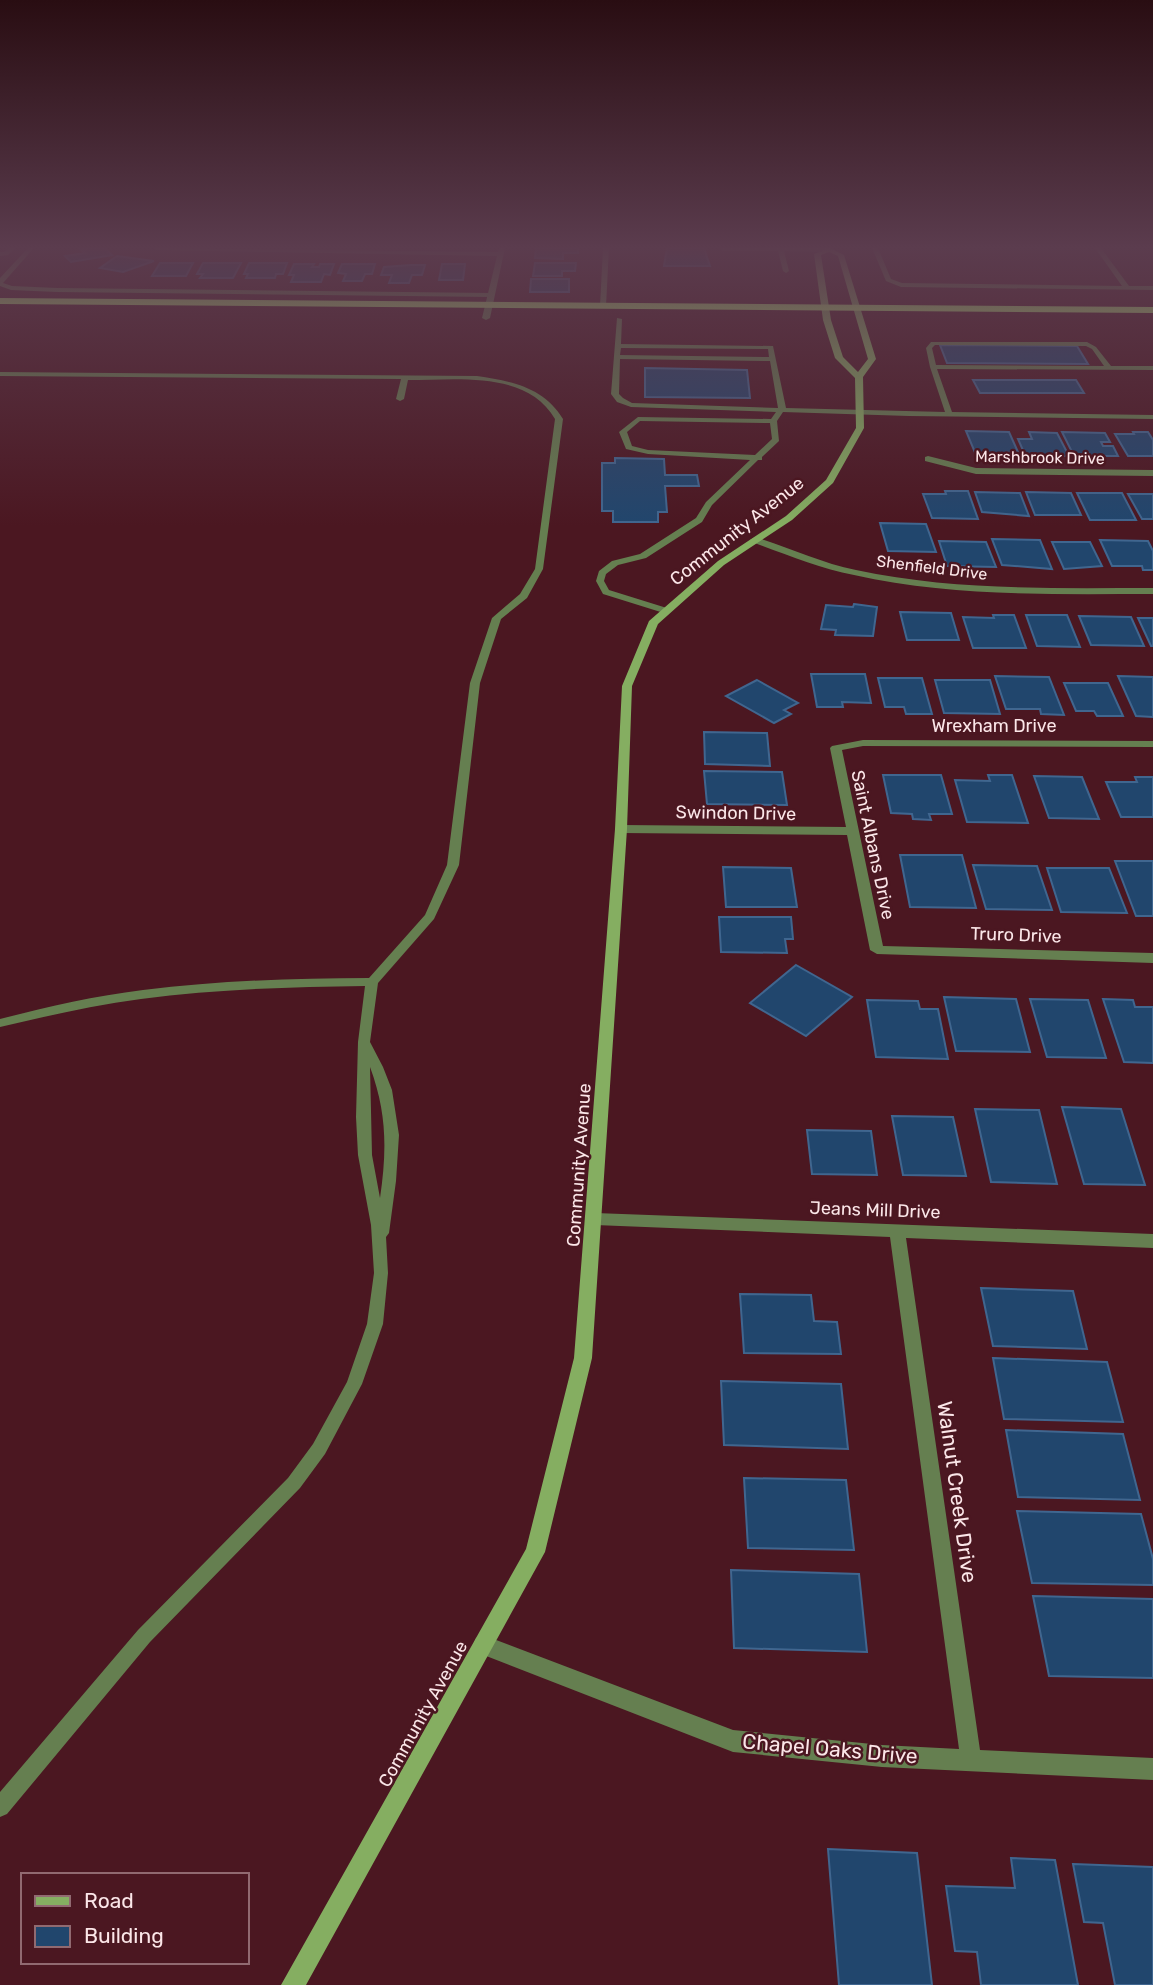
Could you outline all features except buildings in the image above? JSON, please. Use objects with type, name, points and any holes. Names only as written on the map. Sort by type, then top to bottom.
[{"type":"street","points":[[834,341],[839,358],[859,377]]},
{"type":"street","name":"Community Avenue","points":[[293,1985],[535,1552],[583,1358],[621,830],[627,686],[653,623],[721,563],[789,518],[831,481],[860,428],[859,377],[872,359],[866,341]]},
{"type":"street","name":"Marshbrook Drive","points":[[928,459],[976,471],[1153,473]]},
{"type":"street","name":"Shenfield Drive","points":[[755,540],[853,573],[964,590],[1153,591]]},
{"type":"street","name":"Wrexham Drive","points":[[836,748],[863,743],[1153,744]]},
{"type":"street","name":"Saint Albans Drive","points":[[836,748],[877,950]]},
{"type":"street","name":"Swindon Drive","points":[[621,830],[851,831]]},
{"type":"street","name":"Truro Drive","points":[[877,950],[1153,958]]},
{"type":"street","name":"Jeans Mill Drive","points":[[595,1219],[1153,1241]]},
{"type":"street","name":"Walnut Creek Drive","points":[[897,1231],[971,1760]]},
{"type":"street","name":"Chapel Oaks Drive","points":[[483,1646],[733,1741],[882,1756],[1153,1769]]},
{"type":"lane","points":[[618,341],[615,394],[631,405],[949,414],[1153,416]]},
{"type":"lane","points":[[949,414],[933,367],[929,348],[933,343],[1087,344],[1098,352],[1109,368]]},
{"type":"lane","points":[[618,346],[771,347],[782,408],[773,421],[776,439],[709,504],[699,520],[643,556],[615,563],[602,573],[600,581],[606,592],[667,611]]},
{"type":"lane","points":[[617,357],[773,359]]},
{"type":"lane","points":[[933,367],[1153,368]]},
{"type":"lane","points":[[0,374],[477,378],[512,385],[540,397],[556,411],[559,419],[539,569],[524,596],[498,618],[475,683],[453,865],[430,916],[372,982],[364,1042],[365,1155],[380,1247]]},
{"type":"lane","points":[[400,399],[405,377]]},
{"type":"lane","points":[[759,458],[648,452],[629,447],[624,432],[638,419],[773,421]]},
{"type":"lane","points":[[0,1023],[100,999],[159,990],[268,982],[372,982]]},
{"type":"lane","points":[[0,1807],[144,1636],[294,1483],[319,1449],[354,1384],[367,1352],[380,1295],[380,1247],[391,1174],[392,1127],[387,1088],[364,1042]]}]
